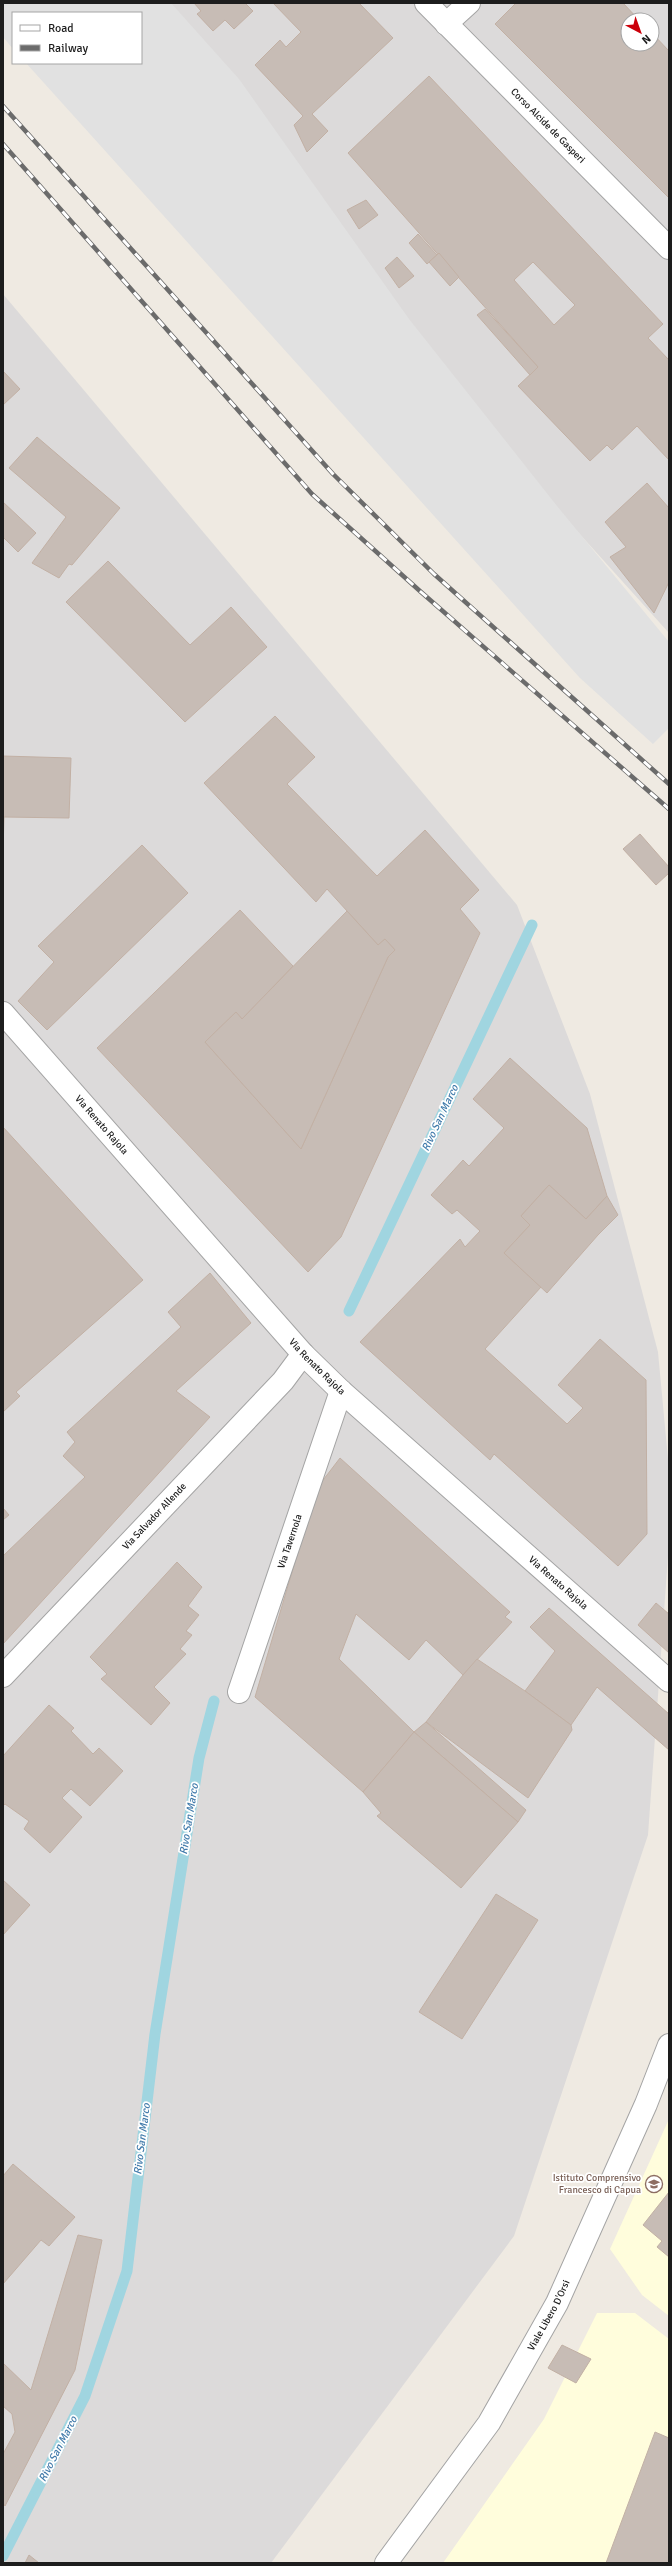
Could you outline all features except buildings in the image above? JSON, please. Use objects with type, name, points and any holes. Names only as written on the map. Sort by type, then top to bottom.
[{"type":"street","name":"Corso Alcide de Gasperi","points":[[426,3],[669,248]]},
{"type":"street","points":[[446,24],[469,3]]},
{"type":"street","name":"Via Renato Rajola","points":[[3,1013],[303,1354],[341,1391],[669,1681]]},
{"type":"street","name":"Via Salvador Allende","points":[[3,1676],[284,1381],[303,1354]]},
{"type":"street","name":"Via Tavernola","points":[[239,1692],[341,1391]]},
{"type":"street","name":"Viale Libero D'Orsi","points":[[386,2563],[489,2423],[557,2303],[646,2104],[669,2045]]},
{"type":"shaded area","points":[[3,3],[171,3],[239,79],[409,319],[557,506],[669,642],[669,728],[653,744],[580,678],[27,64],[142,64],[142,12],[12,12],[12,48],[3,37]]},
{"type":"shaded area","points":[[100,3],[669,3],[669,633],[142,49],[142,12]]},
{"type":"shaded area","points":[[3,294],[517,905],[590,1094],[658,1352],[669,1470],[669,1542],[648,1835],[514,2236],[271,2563],[3,2563]]},
{"type":"shaded area","name":"Istituto Comprensivo Francesco di Capua","points":[[669,2119],[669,2316],[642,2295],[610,2249]]},
{"type":"shaded area","points":[[597,2313],[635,2313],[669,2339],[669,2563],[443,2563],[544,2419]]},
{"type":"waterway","name":"Rivo San Marco","points":[[349,1311],[532,925]]},
{"type":"waterway","name":"Rivo San Marco","points":[[3,2556],[85,2396],[127,2271],[155,2034],[199,1758],[214,1701]]},
{"type":"railway","points":[[3,106],[333,474],[434,574],[669,784]]},
{"type":"railway","points":[[3,144],[312,494],[421,592],[669,809]]},
{"type":"place","name":"Istituto Comprensivo Francesco di Capua","points":[[654,2184]]}]
